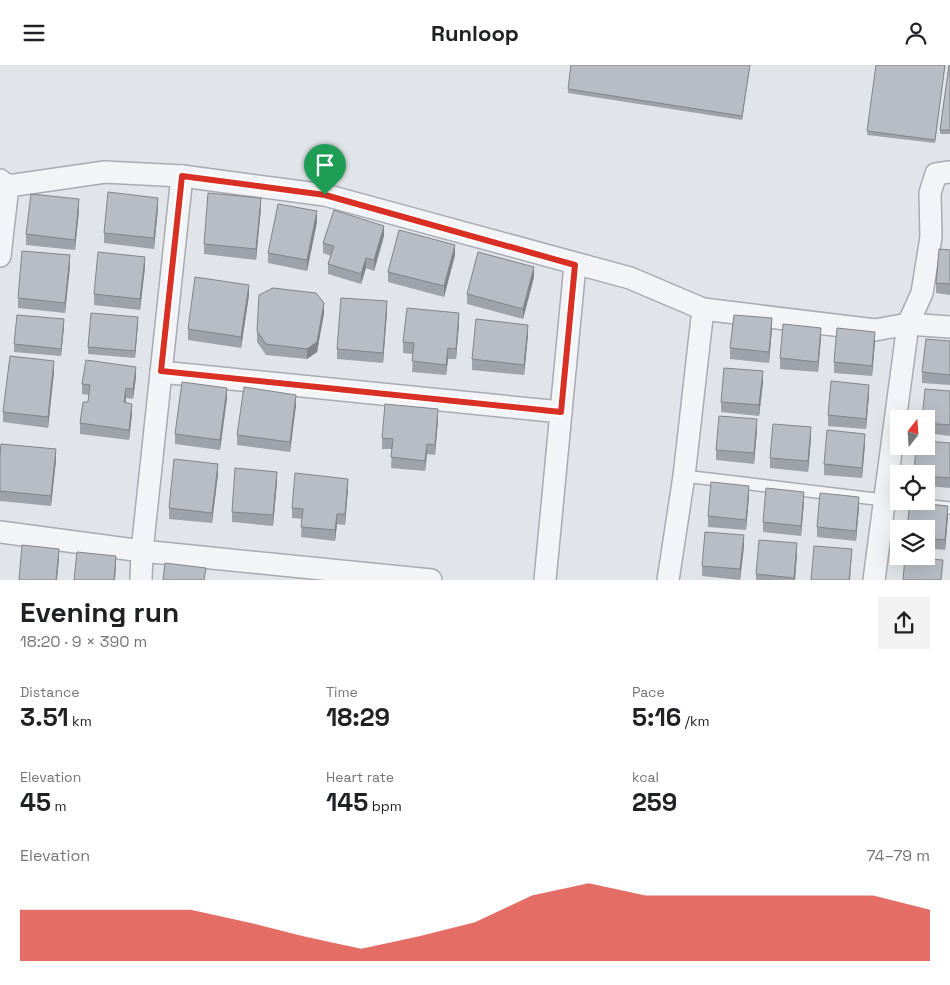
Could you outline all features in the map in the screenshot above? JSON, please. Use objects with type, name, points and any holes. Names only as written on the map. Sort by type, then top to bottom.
[{"type":"street","points":[[0,256],[4,183],[105,172],[182,176],[325,195],[575,265],[630,278],[703,309],[875,330],[908,324],[950,327]]},
{"type":"street","points":[[874,580],[908,324],[922,293],[931,237],[930,193],[936,174],[950,172]]},
{"type":"street","points":[[141,580],[142,551],[182,176]]},
{"type":"street","points":[[545,580],[575,265]]},
{"type":"street","points":[[668,580],[684,476],[703,309]]},
{"type":"street","points":[[161,371],[561,412]]},
{"type":"street","points":[[0,532],[142,551],[431,580]]},
{"type":"lane","points":[[684,476],[950,508]]},
{"type":"building","points":[[571,65],[750,65],[742,116],[568,89]]},
{"type":"building","points":[[876,65],[945,65],[935,140],[867,131]]},
{"type":"building","points":[[949,65],[950,130],[940,130]]},
{"type":"building","points":[[108,192],[158,198],[154,238],[104,233]]},
{"type":"building","points":[[208,193],[261,198],[256,249],[204,244]]},
{"type":"building","points":[[31,194],[79,199],[75,240],[26,234]]},
{"type":"building","points":[[278,204],[317,211],[307,260],[268,253]]},
{"type":"building","points":[[334,210],[384,226],[374,260],[366,258],[361,274],[328,264],[334,246],[323,243]]},
{"type":"building","points":[[399,230],[455,245],[444,286],[388,272]]},
{"type":"building","points":[[939,249],[950,250],[950,284],[936,283]]},
{"type":"building","points":[[22,251],[70,255],[65,303],[18,298]]},
{"type":"building","points":[[98,252],[145,257],[140,299],[94,294]]},
{"type":"building","points":[[478,252],[534,267],[523,309],[467,294]]},
{"type":"building","points":[[195,277],[249,285],[241,337],[188,329]]},
{"type":"building","points":[[273,288],[316,293],[324,303],[317,342],[307,349],[266,344],[257,331],[259,295]]},
{"type":"building","points":[[341,298],[387,301],[383,353],[337,349]]},
{"type":"building","points":[[407,308],[459,313],[456,349],[448,348],[446,365],[412,361],[414,343],[403,342]]},
{"type":"building","points":[[91,313],[138,317],[135,351],[88,347]]},
{"type":"building","points":[[17,315],[64,319],[61,349],[14,344]]},
{"type":"building","points":[[734,315],[772,318],[769,352],[730,348]]},
{"type":"building","points":[[476,319],[528,325],[524,365],[472,359]]},
{"type":"building","points":[[783,324],[821,328],[818,362],[780,358]]},
{"type":"building","points":[[837,328],[875,332],[872,366],[834,362]]},
{"type":"building","points":[[926,339],[950,341],[950,375],[922,372]]},
{"type":"building","points":[[10,356],[54,361],[48,417],[3,412]]},
{"type":"building","points":[[86,360],[136,367],[133,389],[126,388],[124,402],[132,404],[129,430],[80,423],[83,402],[88,402],[90,385],[82,384]]},
{"type":"building","points":[[724,368],[763,371],[759,405],[721,402]]},
{"type":"building","points":[[831,381],[869,385],[866,419],[828,415]]},
{"type":"building","points":[[182,382],[227,388],[220,440],[175,434]]},
{"type":"building","points":[[244,387],[296,395],[290,442],[237,435]]},
{"type":"building","points":[[925,389],[950,391],[950,425],[935,424],[935,410],[923,410]]},
{"type":"building","points":[[385,404],[438,409],[435,445],[427,444],[425,461],[391,457],[393,439],[382,438]]},
{"type":"building","points":[[719,416],[757,419],[754,453],[716,450]]},
{"type":"building","points":[[773,424],[811,427],[808,461],[770,458]]},
{"type":"building","points":[[827,430],[865,434],[862,468],[824,464]]},
{"type":"building","points":[[935,442],[950,443],[950,478],[935,477],[935,465],[915,465],[915,455],[935,455]]},
{"type":"building","points":[[1,444],[56,449],[51,496],[0,491]]},
{"type":"building","points":[[174,459],[218,464],[212,513],[169,508]]},
{"type":"building","points":[[235,468],[277,472],[273,515],[232,512]]},
{"type":"building","points":[[295,473],[348,479],[345,514],[337,514],[335,530],[301,527],[303,509],[292,508]]},
{"type":"building","points":[[711,482],[749,486],[746,520],[708,516]]},
{"type":"building","points":[[766,488],[804,492],[801,526],[763,522]]},
{"type":"building","points":[[820,493],[859,497],[856,531],[817,527]]},
{"type":"building","points":[[935,505],[948,506],[945,540],[935,539],[935,520],[908,520],[909,510],[935,510]]},
{"type":"building","points":[[705,532],[744,535],[740,569],[702,566]]},
{"type":"building","points":[[759,540],[797,543],[794,578],[756,574]]},
{"type":"building","points":[[22,545],[59,549],[56,580],[19,580]]},
{"type":"building","points":[[814,546],[852,549],[849,580],[811,580]]},
{"type":"building","points":[[77,552],[116,556],[114,580],[74,580]]},
{"type":"building","points":[[935,559],[943,560],[941,580],[903,580],[904,565],[935,565]]},
{"type":"building","points":[[165,563],[206,568],[204,580],[163,580]]},
{"type":"route","points":[[182,176],[325,195],[575,265],[561,412],[161,371],[182,176]]}]
